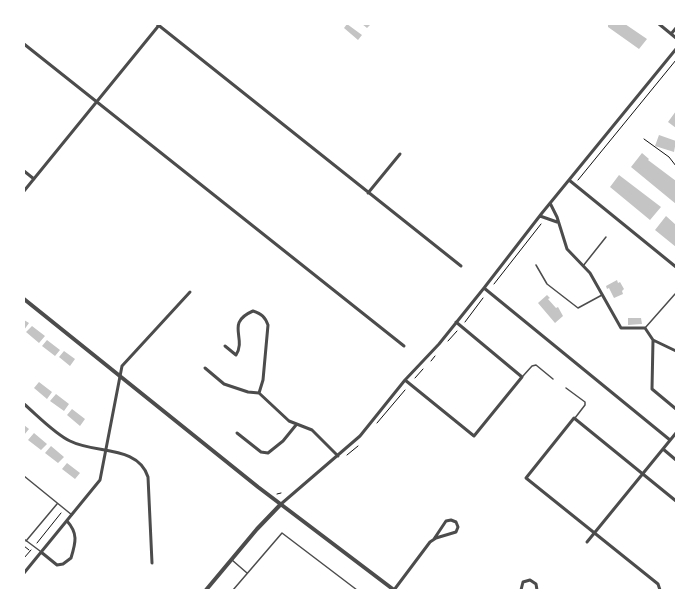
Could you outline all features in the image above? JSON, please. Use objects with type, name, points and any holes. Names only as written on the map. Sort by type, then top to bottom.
[{"type":"street","points":[[659,24],[676,38]]},
{"type":"street","points":[[24,191],[159,25],[461,266]]},
{"type":"street","points":[[671,34],[676,28]]},
{"type":"street","points":[[24,44],[404,346]]},
{"type":"street","points":[[206,590],[256,529],[281,504],[360,436],[484,288],[550,203],[676,49]]},
{"type":"street","points":[[368,193],[400,154]]},
{"type":"street","points":[[24,171],[34,178]]},
{"type":"street","points":[[569,180],[676,267]]},
{"type":"street","points":[[550,203],[566,249],[590,273],[621,328],[645,328],[653,340],[676,351]]},
{"type":"street","points":[[540,216],[557,222]]},
{"type":"street","points":[[484,288],[670,440]]},
{"type":"street","points":[[24,573],[100,480],[124,364],[190,292]]},
{"type":"street","points":[[24,299],[281,504],[394,590],[434,539],[446,521],[453,520],[456,523],[458,530],[455,534],[434,539]]},
{"type":"street","points":[[225,346],[236,355],[240,343],[237,330],[238,326],[248,313],[253,311],[260,313],[266,318],[268,325],[264,380],[259,393]]},
{"type":"street","points":[[406,380],[474,436],[522,377],[456,322]]},
{"type":"street","points":[[653,340],[652,389],[676,409]]},
{"type":"street","points":[[205,368],[224,384],[248,392],[259,393],[296,425],[306,426],[312,430],[338,456]]},
{"type":"street","points":[[24,404],[68,440],[133,457],[143,465],[146,471],[152,564]]},
{"type":"street","points":[[660,590],[658,584],[526,478],[574,418],[676,501]]},
{"type":"street","points":[[237,433],[260,452],[268,453],[283,441],[296,425]]},
{"type":"street","points":[[587,542],[676,433]]},
{"type":"street","points":[[663,449],[676,460]]},
{"type":"street","points":[[41,552],[58,565],[63,564],[71,558],[75,536],[74,529],[67,520]]},
{"type":"street","points":[[521,590],[523,582],[530,580],[536,584],[537,590]]},
{"type":"lane","points":[[583,266],[606,237]]},
{"type":"lane","points":[[536,265],[547,284],[578,308],[602,295]]},
{"type":"lane","points":[[645,328],[675,294]]},
{"type":"lane","points":[[522,377],[532,366],[536,365],[553,379]]},
{"type":"lane","points":[[566,388],[585,402],[585,405],[574,418]]},
{"type":"lane","points":[[24,476],[72,515]]},
{"type":"lane","points":[[41,552],[25,540],[57,504]]},
{"type":"lane","points":[[233,590],[282,533],[357,590]]},
{"type":"lane","points":[[231,560],[247,573]]},
{"type":"path","points":[[578,180],[676,60]]},
{"type":"path","points":[[644,139],[669,157],[676,166]]},
{"type":"path","points":[[494,284],[541,224]]},
{"type":"path","points":[[464,323],[483,298]]},
{"type":"path","points":[[377,424],[405,390]]},
{"type":"path","points":[[347,455],[358,446]]},
{"type":"path","points":[[277,494],[281,493]]},
{"type":"path","points":[[24,558],[64,509]]},
{"type":"path","points":[[24,546],[30,551]]},
{"type":"building","points":[[347,24],[362,35],[358,40],[344,28]]},
{"type":"building","points":[[362,24],[371,24],[367,28]]},
{"type":"building","points":[[608,24],[625,24],[647,39],[639,49],[608,27]]},
{"type":"building","points":[[676,111],[676,128],[668,122]]},
{"type":"building","points":[[659,135],[676,141],[674,152],[655,146]]},
{"type":"building","points":[[642,153],[649,159],[648,160],[676,181],[676,204],[631,167]]},
{"type":"building","points":[[619,175],[661,207],[650,220],[610,187]]},
{"type":"building","points":[[666,216],[676,225],[676,247],[655,230]]},
{"type":"building","points":[[617,280],[624,289],[622,291],[623,294],[614,298],[609,288],[607,289],[606,286]]},
{"type":"building","points":[[547,295],[550,298],[548,299],[556,308],[558,307],[563,316],[555,323],[538,303]]},
{"type":"building","points":[[628,318],[641,318],[642,324],[628,325]]},
{"type":"building","points":[[24,320],[29,323],[24,330]]},
{"type":"building","points":[[32,326],[45,336],[39,343],[26,332]]},
{"type":"building","points":[[47,340],[60,350],[55,356],[42,346]]},
{"type":"building","points":[[64,351],[75,359],[70,366],[59,357]]},
{"type":"building","points":[[39,382],[52,392],[47,399],[34,388]]},
{"type":"building","points":[[56,394],[69,404],[64,411],[50,401]]},
{"type":"building","points":[[72,409],[85,419],[80,426],[67,415]]},
{"type":"building","points":[[24,425],[29,429],[24,435]]},
{"type":"building","points":[[34,433],[47,444],[41,450],[28,440]]},
{"type":"building","points":[[51,446],[64,457],[58,463],[45,453]]},
{"type":"building","points":[[67,463],[80,473],[75,479],[62,469]]}]
